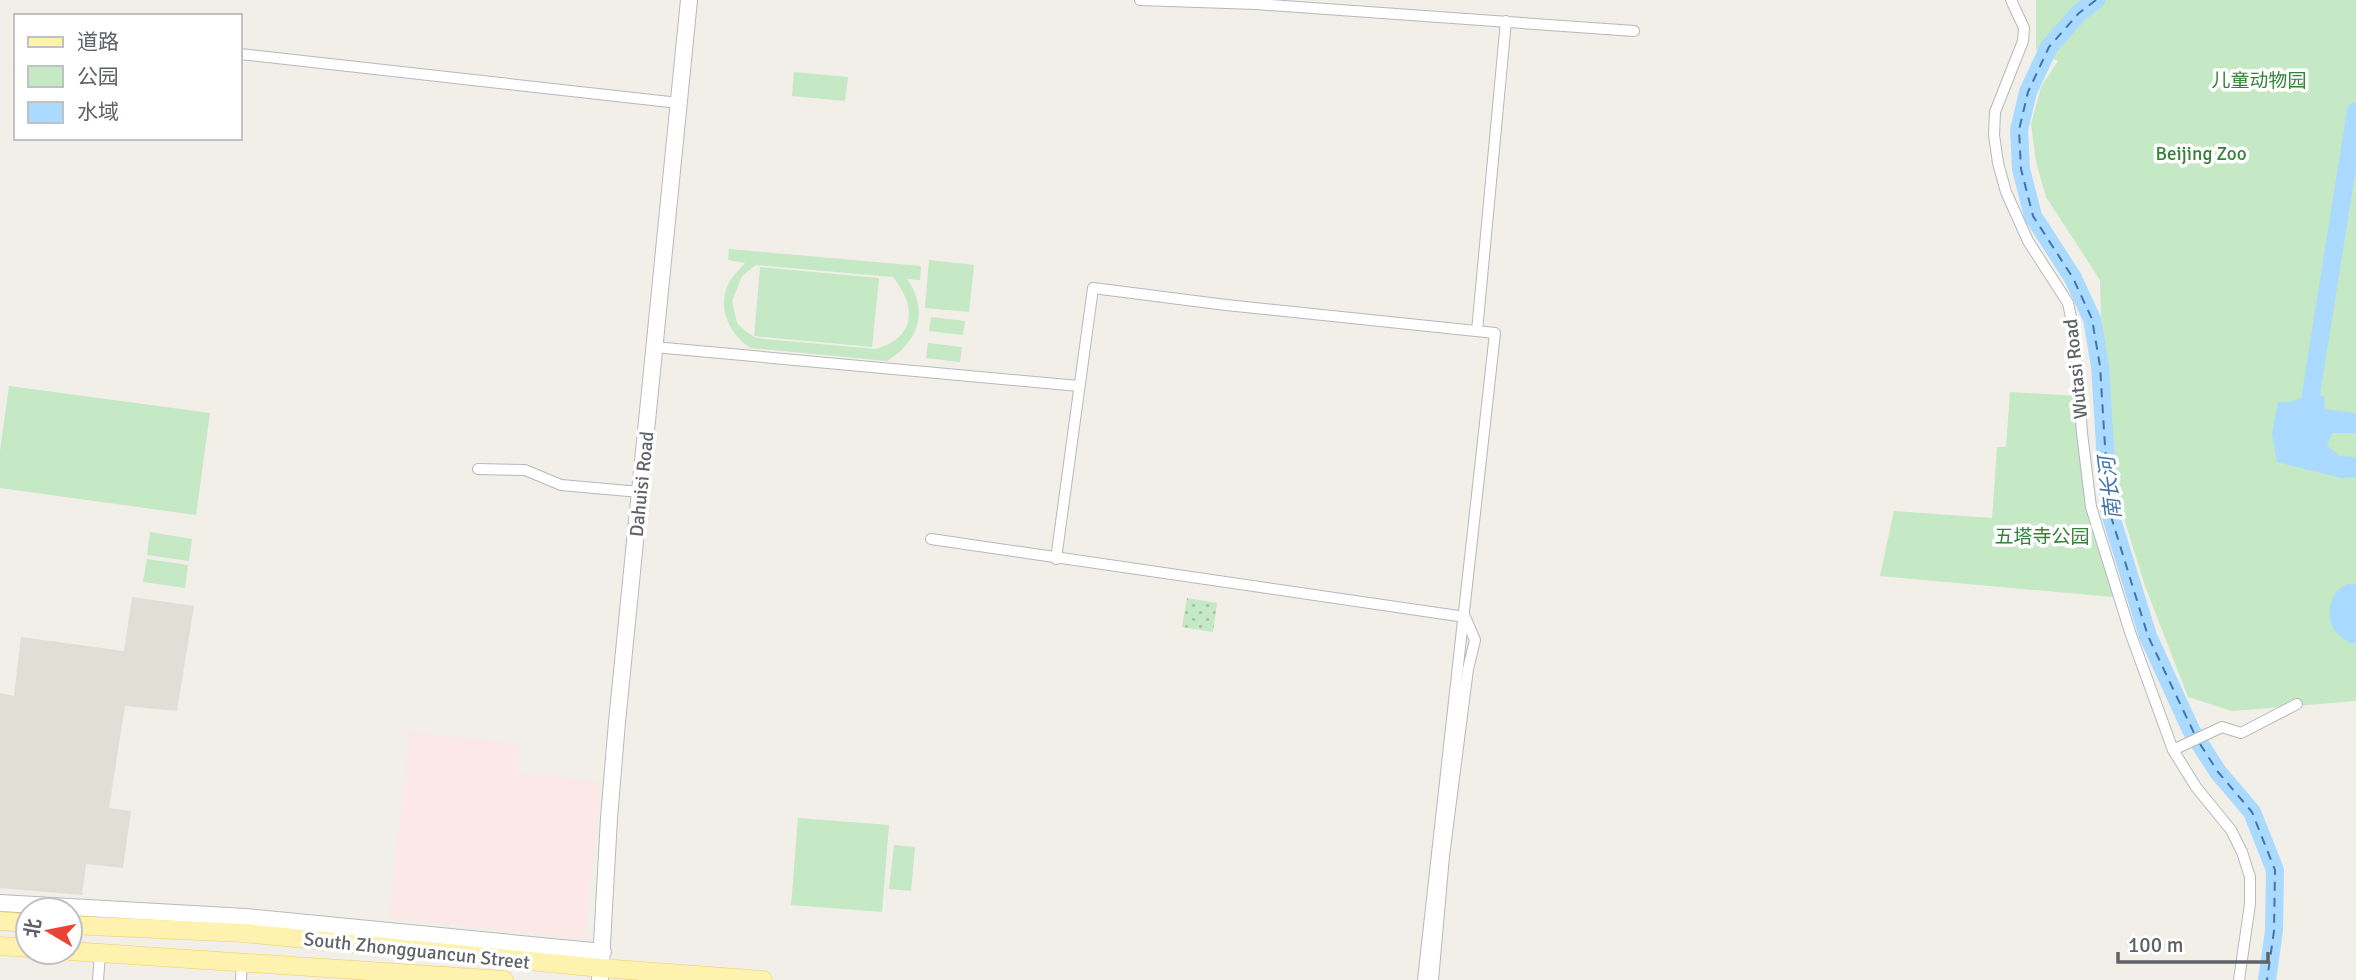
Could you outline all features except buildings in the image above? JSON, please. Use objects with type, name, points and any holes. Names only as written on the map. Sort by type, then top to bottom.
[{"type":"main road","name":"South Zhongguancun Street","points":[[84,926],[244,933],[763,980]]},
{"type":"main road","name":"South Zhongguancun Street","points":[[84,952],[504,980]]},
{"type":"street","name":"Dahuisi Road","points":[[601,966],[608,818],[690,0]]},
{"type":"street","points":[[1140,0],[1256,4],[1634,31]]},
{"type":"street","name":"Wutasi Road","points":[[2011,0],[2020,17],[2024,33],[1995,112],[1994,135],[1998,163],[2006,192],[2028,241],[2068,303],[2075,336],[2091,507],[2130,632],[2173,750],[2196,787],[2231,830],[2250,877],[2250,904],[2239,980]]},
{"type":"street","points":[[1477,331],[1506,21]]},
{"type":"street","points":[[242,54],[679,103]]},
{"type":"street","points":[[1056,559],[1093,288],[1226,306],[1495,333],[1423,980]]},
{"type":"street","points":[[654,347],[1079,386]]},
{"type":"street","points":[[478,469],[526,470],[561,485],[640,492]]},
{"type":"street","points":[[931,539],[1465,618]]},
{"type":"street","points":[[1433,980],[1444,856],[1468,670],[1475,640],[1465,618]]},
{"type":"street","points":[[2173,750],[2221,727],[2241,733],[2297,704]]},
{"type":"street","name":"South Zhongguancun Street","points":[[0,903],[245,917],[601,966]]},
{"type":"street","points":[[98,980],[100,954]]},
{"type":"street","points":[[241,980],[242,962]]},
{"type":"shaded area","points":[[132,597],[194,606],[177,711],[125,706],[109,808],[131,811],[123,868],[86,864],[82,895],[0,888],[0,693],[14,696],[21,637],[124,651]]},
{"type":"shaded area","points":[[410,732],[519,744],[516,773],[601,782],[584,939],[389,918]]},
{"type":"green space","name":"Beijing Zoo","points":[[2036,0],[2356,0],[2356,701],[2232,711],[2188,697],[2145,586],[2118,499],[2100,280],[2046,197],[2036,162],[2031,124],[2041,87],[2058,61],[2036,50]]},
{"type":"green space","points":[[794,72],[848,77],[845,101],[792,96]]},
{"type":"green space","points":[[729,249],[921,266],[920,280],[907,279],[918,302],[919,314],[913,335],[907,345],[887,361],[751,348],[737,336],[725,312],[728,285],[745,263],[728,260]],"holes":[[[756,265],[893,277],[906,299],[908,320],[899,337],[876,349],[754,337],[737,323],[732,301],[742,276]]]},
{"type":"green space","points":[[929,260],[974,265],[969,312],[925,308]]},
{"type":"green space","points":[[760,267],[879,278],[872,347],[754,336]]},
{"type":"green space","points":[[931,317],[965,321],[963,335],[929,331]]},
{"type":"green space","points":[[928,343],[962,347],[960,362],[926,358]]},
{"type":"green space","points":[[9,386],[210,413],[196,515],[0,488],[0,451]]},
{"type":"green space","name":"五塔寺公园","points":[[2010,392],[2077,396],[2088,504],[2113,597],[1880,576],[1894,511],[1992,518],[1997,447],[2006,447]]},
{"type":"green space","points":[[150,532],[192,539],[189,561],[147,555]]},
{"type":"green space","points":[[147,559],[188,565],[185,588],[143,582]]},
{"type":"green space","points":[[1187,598],[1217,603],[1213,632],[1182,627]]},
{"type":"green space","points":[[798,818],[889,825],[882,912],[791,905]]},
{"type":"green space","points":[[894,845],[915,847],[911,891],[889,889]]},
{"type":"water","points":[[2311,394],[2324,396],[2325,409],[2356,413],[2356,433],[2332,433],[2327,446],[2340,456],[2356,457],[2356,477],[2341,478],[2277,462],[2272,434],[2278,402],[2290,402]]},
{"type":"water","points":[[2348,584],[2356,584],[2356,643],[2350,643],[2336,632],[2330,615],[2334,596]]},
{"type":"waterway","name":"南长河","points":[[2096,0],[2079,13],[2049,47],[2028,92],[2019,130],[2021,169],[2033,216],[2073,278],[2092,319],[2100,366],[2109,510],[2148,636],[2191,730],[2218,772],[2252,812],[2275,870],[2274,931],[2267,980]]},
{"type":"waterway","points":[[2311,394],[2356,111]]},
{"type":"ferry route","points":[[2096,0],[2079,13],[2049,47],[2028,92],[2019,130],[2021,169],[2033,216],[2073,278],[2092,319],[2100,366],[2109,510],[2148,636],[2194,733]]},
{"type":"ferry route","points":[[2200,744],[2218,772],[2252,812],[2275,870],[2274,931],[2267,980]]},
{"type":"park label","name":"儿童动物园","points":[[2259,80]]}]
